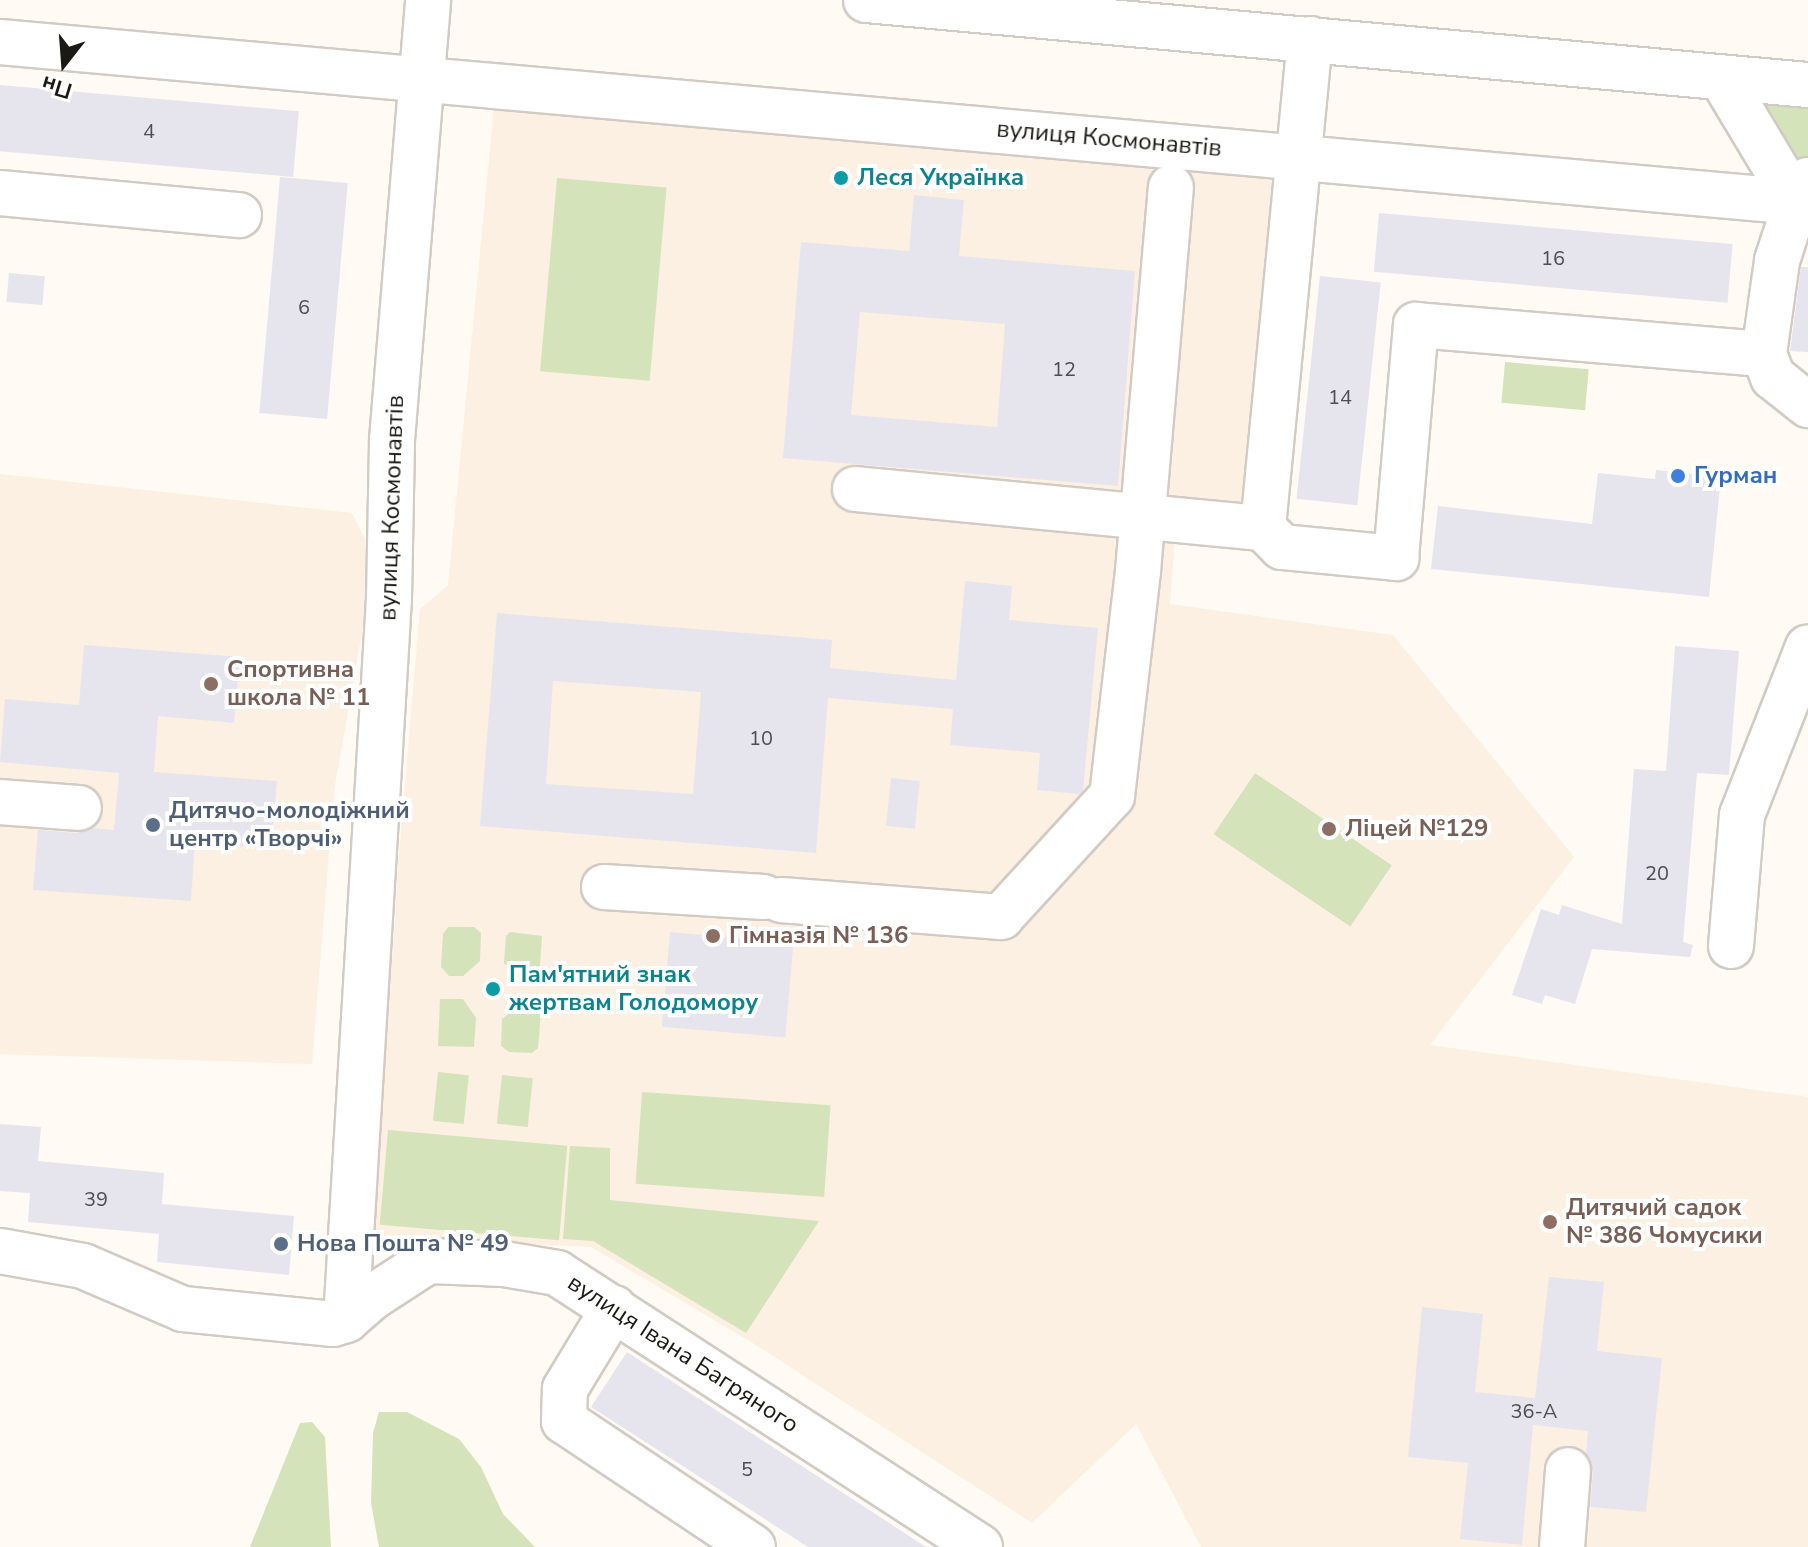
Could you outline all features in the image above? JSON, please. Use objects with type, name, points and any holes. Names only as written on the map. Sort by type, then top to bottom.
[{"type":"street","name":"вулиця Космонавтів","points":[[346,1320],[389,614],[392,440],[428,0]]},
{"type":"street","points":[[866,0],[1114,11],[1310,39],[1808,85]]},
{"type":"street","points":[[1263,528],[1310,39]]},
{"type":"street","name":"вулиця Космонавтів","points":[[0,42],[1299,156],[1804,195]]},
{"type":"street","points":[[1721,77],[1804,195],[1777,261],[1764,354],[1773,377],[1808,405]]},
{"type":"street","points":[[604,887],[1001,917],[1112,796],[1143,519],[1171,187]]},
{"type":"street","points":[[0,193],[239,215]]},
{"type":"street","points":[[855,489],[1143,519],[1263,528],[1282,547],[1396,558],[1416,325],[1764,354]]},
{"type":"street","points":[[1731,946],[1742,815],[1808,647]]},
{"type":"street","points":[[0,802],[79,808]]},
{"type":"street","points":[[0,1251],[83,1266],[183,1309],[333,1324],[346,1320]]},
{"type":"street","name":"вулиця Івана Багряного","points":[[346,1320],[371,1298],[428,1261],[504,1264],[557,1273],[980,1547]]},
{"type":"street","points":[[614,1308],[565,1389],[564,1421],[753,1547]]},
{"type":"street","points":[[1562,1547],[1568,1470]]},
{"type":"shaded area","points":[[495,97],[1288,167],[1258,496],[1225,514],[1177,511],[1170,604],[1393,635],[1574,857],[1430,1045],[1808,1097],[1808,1547],[1201,1547],[1136,1424],[1032,1523],[751,1342],[591,1247],[374,1237],[398,867],[420,609],[448,585]]},
{"type":"shaded area","points":[[0,474],[352,513],[375,558],[334,791],[312,1064],[0,1054]]},
{"type":"green space","points":[[1754,95],[1808,101],[1808,165],[1787,169]]},
{"type":"green space","points":[[557,178],[667,188],[650,381],[540,371]]},
{"type":"green space","points":[[1505,362],[1589,369],[1585,410],[1501,403]]},
{"type":"green space","points":[[1255,773],[1392,865],[1350,927],[1214,834]]},
{"type":"green space","points":[[448,927],[474,927],[481,933],[480,961],[463,976],[449,976],[441,967],[443,934]]},
{"type":"green space","points":[[510,932],[542,936],[539,979],[522,981],[504,963],[506,936]]},
{"type":"green space","points":[[440,999],[463,999],[476,1018],[474,1047],[438,1046]]},
{"type":"green space","points":[[521,1004],[532,1004],[541,1012],[538,1048],[532,1053],[509,1052],[501,1046],[502,1019]]},
{"type":"green space","points":[[438,1072],[469,1075],[464,1124],[433,1121]]},
{"type":"green space","points":[[502,1075],[533,1078],[528,1127],[497,1124]]},
{"type":"green space","points":[[642,1092],[831,1105],[824,1197],[636,1184]]},
{"type":"green space","points":[[388,1130],[567,1146],[559,1240],[380,1225]]},
{"type":"green space","points":[[570,1146],[610,1148],[610,1200],[819,1221],[746,1333],[593,1241],[563,1239]]},
{"type":"green space","points":[[379,1412],[407,1412],[459,1439],[481,1467],[503,1514],[535,1547],[379,1547],[371,1503],[373,1433]]},
{"type":"green space","points":[[312,1422],[325,1437],[331,1547],[250,1547],[300,1423]]},
{"type":"building","points":[[0,85],[299,111],[293,177],[0,151]]},
{"type":"building","points":[[280,177],[348,183],[327,419],[259,413]]},
{"type":"building","points":[[914,195],[964,200],[959,256],[1135,271],[1118,486],[783,458],[801,242],[909,251]],"holes":[[[860,312],[1005,324],[997,427],[851,415]]]},
{"type":"building","points":[[1379,213],[1733,244],[1728,303],[1374,272]]},
{"type":"building","points":[[1801,267],[1808,267],[1808,352],[1790,351]]},
{"type":"building","points":[[9,273],[45,276],[42,305],[6,302]]},
{"type":"building","points":[[1320,276],[1381,282],[1357,505],[1297,499]]},
{"type":"building","points":[[1656,470],[1721,477],[1709,597],[1431,569],[1438,506],[1592,524],[1598,473],[1655,479]]},
{"type":"building","points":[[965,581],[1012,586],[1009,620],[1098,628],[1083,791],[1079,794],[1037,790],[1040,753],[950,745],[953,709],[828,698],[816,853],[480,826],[497,613],[832,640],[830,668],[956,680]],"holes":[[[553,681],[701,692],[693,794],[546,784]]]},
{"type":"building","points":[[84,645],[240,657],[234,723],[158,716],[154,772],[277,781],[271,849],[195,842],[191,901],[33,890],[38,830],[77,833],[93,828],[114,830],[119,773],[0,762],[5,699],[79,705]]},
{"type":"building","points":[[1675,646],[1739,651],[1729,775],[1697,773],[1683,942],[1693,945],[1690,957],[1592,949],[1575,1004],[1545,995],[1542,1004],[1512,995],[1541,909],[1559,915],[1562,905],[1622,924],[1634,769],[1666,771]]},
{"type":"building","points":[[891,778],[920,781],[915,829],[886,826]]},
{"type":"building","points":[[670,932],[794,943],[785,1037],[662,1027]]},
{"type":"building","points":[[0,1124],[41,1127],[38,1161],[164,1173],[162,1204],[294,1216],[289,1275],[157,1262],[159,1234],[28,1222],[30,1193],[0,1191]]},
{"type":"building","points":[[1549,1277],[1604,1282],[1597,1351],[1662,1358],[1646,1512],[1590,1507],[1593,1472],[1586,1454],[1588,1431],[1533,1425],[1522,1545],[1460,1539],[1468,1463],[1408,1457],[1422,1307],[1483,1314],[1475,1392],[1535,1398]]},
{"type":"building","points":[[627,1352],[926,1547],[808,1547],[591,1407]]},
{"type":"place","name":"Леся Українка","points":[[841,178]]},
{"type":"place","name":"Гурман","points":[[1678,476]]},
{"type":"place","name":"Спортивна школа № 11","points":[[211,684]]},
{"type":"place","name":"Дитячо-молодіжний центр «Творчі»","points":[[153,825]]},
{"type":"place","name":"Ліцей №129","points":[[1329,829]]},
{"type":"place","name":"Гімназія № 136","points":[[713,936]]},
{"type":"place","name":"Пам'ятний знак жертвам Голодомору","points":[[493,989]]},
{"type":"place","name":"Дитячий садок № 386 Чомусики","points":[[1550,1222]]},
{"type":"place","name":"Нова Пошта № 49","points":[[281,1244]]}]
